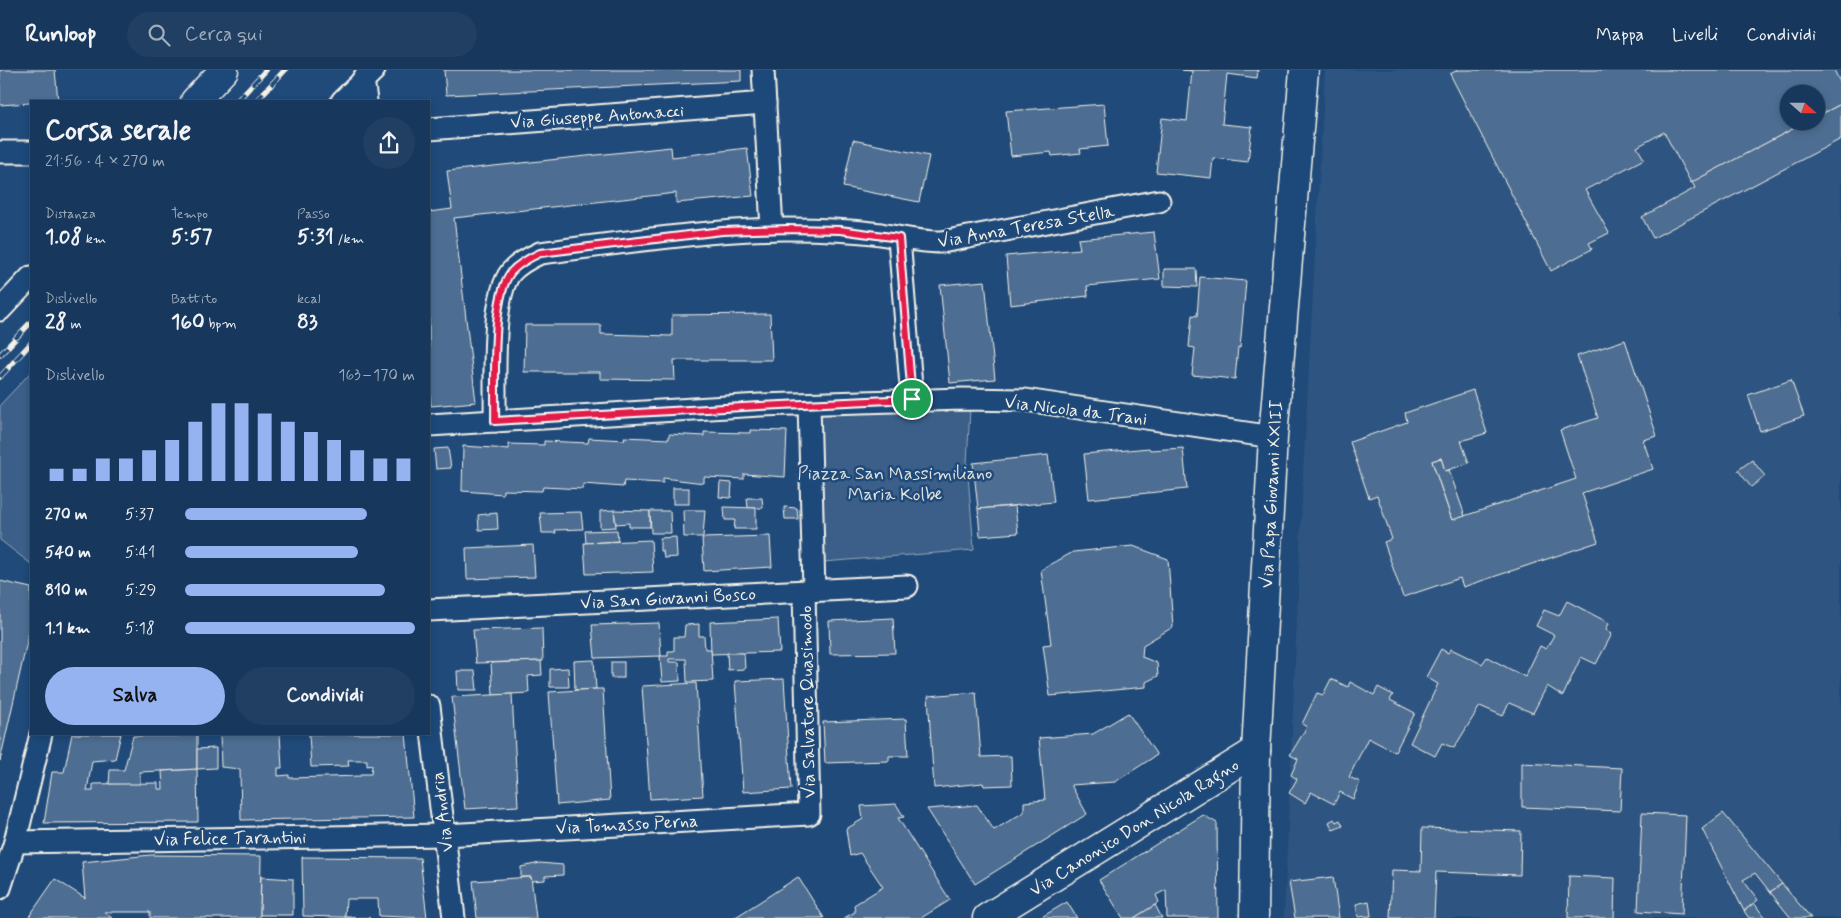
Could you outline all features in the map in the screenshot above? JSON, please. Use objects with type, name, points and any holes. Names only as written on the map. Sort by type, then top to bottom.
[{"type":"main road","points":[[196,100],[224,70]]},
{"type":"main road","name":"Via Papa Giovanni XXIII","points":[[1254,918],[1256,752],[1273,436],[1304,70]]},
{"type":"main road","name":"Via Canonico Don Nicola Ragno","points":[[987,918],[1256,752]]},
{"type":"street","points":[[763,70],[772,229]]},
{"type":"street","points":[[343,100],[369,74]]},
{"type":"street","points":[[366,100],[369,74]]},
{"type":"street","name":"Via Giuseppe Antonacci","points":[[430,129],[765,103]]},
{"type":"street","points":[[0,152],[30,152]]},
{"type":"street","name":"Via Anna Teresa Stella","points":[[495,421],[496,326],[503,291],[510,273],[524,261],[540,253],[722,231],[772,229],[840,230],[918,242],[960,240],[1159,201]]},
{"type":"street","points":[[899,238],[912,399]]},
{"type":"street","points":[[0,310],[30,277]]},
{"type":"street","name":"Via Nicola da Trani","points":[[430,425],[912,399],[1025,400],[1273,436]]},
{"type":"street","points":[[809,404],[809,590]]},
{"type":"street","name":"Via San Giovanni Bosco","points":[[430,610],[907,586]]},
{"type":"street","name":"Via Salvatore Quasimodo","points":[[809,590],[809,814]]},
{"type":"street","name":"Via Andria","points":[[430,714],[454,918]]},
{"type":"street","points":[[0,888],[15,842],[41,735]]},
{"type":"street","name":"Via Tomasso Perna","points":[[445,835],[809,814]]},
{"type":"street","name":"Via Felice Tarantini","points":[[15,842],[445,835]]},
{"type":"shaded area","points":[[1325,70],[1841,70],[1841,918],[1284,918],[1303,476]]},
{"type":"green space","points":[[30,373],[30,563],[0,540],[0,405]]},
{"type":"green space","name":"Piazza San Massimiliano Maria Kolbe","points":[[970,409],[967,463],[974,550],[823,562],[820,411]]},
{"type":"building","points":[[0,70],[55,70],[58,100],[30,100],[30,103],[0,105]]},
{"type":"building","points":[[444,70],[741,70],[741,81],[446,95]]},
{"type":"building","points":[[1182,70],[1258,70],[1257,78],[1227,74],[1222,124],[1252,127],[1248,162],[1213,158],[1211,178],[1156,172],[1162,118],[1187,121],[1192,71]]},
{"type":"building","points":[[1458,70],[1834,70],[1841,84],[1841,104],[1825,112],[1825,85],[1780,85],[1780,130],[1791,130],[1691,183],[1664,132],[1637,147],[1644,159],[1585,190],[1609,233],[1589,243],[1592,249],[1551,271],[1450,74]]},
{"type":"building","points":[[1104,104],[1108,146],[1080,149],[1081,153],[1052,156],[1051,152],[1011,156],[1006,111]]},
{"type":"building","points":[[1841,104],[1841,139],[1653,238],[1642,217],[1695,188],[1692,182],[1791,130],[1825,130],[1825,112]]},
{"type":"building","points":[[853,140],[929,156],[919,202],[843,187]]},
{"type":"building","points":[[671,147],[672,157],[747,148],[753,196],[676,203],[676,193],[454,218],[476,402],[431,406],[430,212],[452,209],[447,171]]},
{"type":"building","points":[[1154,232],[1160,279],[1087,286],[1088,296],[1010,305],[1006,256],[1080,249],[1078,239]]},
{"type":"building","points":[[1164,269],[1196,269],[1197,287],[1164,286]]},
{"type":"building","points":[[1200,277],[1246,281],[1240,348],[1238,347],[1235,379],[1192,375],[1195,348],[1189,347],[1192,315],[1197,316]]},
{"type":"building","points":[[985,281],[995,379],[950,383],[940,285]]},
{"type":"building","points":[[770,314],[772,360],[674,360],[675,380],[600,379],[600,372],[524,372],[525,325],[601,325],[601,334],[672,336],[672,315]]},
{"type":"building","points":[[1625,340],[1657,436],[1643,440],[1653,469],[1582,493],[1598,542],[1463,587],[1460,578],[1403,597],[1384,542],[1392,539],[1377,495],[1369,498],[1350,442],[1407,422],[1405,413],[1473,390],[1487,433],[1461,441],[1469,463],[1445,471],[1441,458],[1432,461],[1452,520],[1576,479],[1560,430],[1598,418],[1577,356]]},
{"type":"building","points":[[1791,380],[1804,416],[1760,431],[1748,395]]},
{"type":"building","points":[[750,430],[787,431],[785,477],[744,474],[744,479],[704,477],[704,483],[663,478],[663,483],[624,481],[623,487],[583,484],[583,489],[543,487],[542,491],[503,490],[503,494],[462,491],[463,446],[509,449],[509,444],[544,445],[544,441],[588,443],[589,438],[625,440],[624,437],[669,439],[669,434],[704,436],[704,432],[750,433]]},
{"type":"building","points":[[448,448],[451,468],[436,469],[434,449]]},
{"type":"building","points":[[1149,448],[1150,450],[1183,448],[1187,489],[1089,499],[1084,454]]},
{"type":"building","points":[[1048,455],[1054,502],[978,509],[973,463]]},
{"type":"building","points":[[1441,458],[1445,471],[1449,470],[1465,516],[1452,520],[1432,461]]},
{"type":"building","points":[[1752,460],[1765,476],[1751,487],[1738,470]]},
{"type":"building","points":[[720,482],[732,483],[731,498],[719,497]]},
{"type":"building","points":[[673,488],[689,488],[689,504],[673,504]]},
{"type":"building","points":[[747,498],[762,498],[763,508],[748,508]]},
{"type":"building","points":[[1015,506],[1018,533],[980,536],[978,509]]},
{"type":"building","points":[[724,507],[756,508],[756,529],[734,529],[735,520],[725,520]]},
{"type":"building","points":[[784,507],[797,508],[798,519],[785,519]]},
{"type":"building","points":[[614,510],[616,527],[600,528],[600,511]]},
{"type":"building","points":[[614,510],[650,511],[650,527],[629,527],[629,523],[616,524]]},
{"type":"building","points":[[683,510],[705,510],[703,537],[684,537]]},
{"type":"building","points":[[650,511],[670,511],[671,533],[651,533]]},
{"type":"building","points":[[581,512],[583,529],[555,530],[556,533],[542,533],[540,513]]},
{"type":"building","points":[[497,513],[498,529],[479,530],[478,515]]},
{"type":"building","points":[[617,530],[618,541],[586,543],[585,531]]},
{"type":"building","points":[[770,536],[772,567],[704,571],[702,538]]},
{"type":"building","points":[[676,537],[677,557],[664,558],[663,551],[660,551],[660,538]]},
{"type":"building","points":[[651,540],[653,572],[586,574],[584,543]]},
{"type":"building","points":[[533,545],[535,577],[467,579],[466,548]]},
{"type":"building","points":[[1133,546],[1168,559],[1173,627],[1143,645],[1142,657],[1157,663],[1158,676],[1146,682],[1146,687],[1050,696],[1043,645],[1051,644],[1041,570],[1073,552]]},
{"type":"building","points":[[0,581],[30,588],[30,628],[0,761]]},
{"type":"building","points":[[1567,601],[1609,623],[1606,630],[1612,634],[1596,664],[1581,657],[1563,696],[1547,686],[1533,713],[1509,703],[1503,716],[1480,706],[1454,748],[1442,743],[1435,756],[1410,743],[1438,684],[1426,677],[1441,649],[1448,653],[1451,649],[1482,664],[1487,657],[1525,677],[1540,646],[1546,649],[1554,635],[1536,626],[1544,610],[1559,616]]},
{"type":"building","points":[[893,618],[895,653],[830,654],[829,621]]},
{"type":"building","points":[[778,619],[780,652],[711,654],[710,622]]},
{"type":"building","points":[[659,623],[661,656],[595,658],[592,625]]},
{"type":"building","points":[[699,624],[699,636],[704,636],[705,649],[711,649],[713,681],[687,682],[686,659],[669,659],[669,662],[679,662],[680,681],[662,682],[660,656],[668,656],[668,651],[674,651],[674,637],[684,637],[685,625]]},
{"type":"building","points":[[542,628],[543,661],[476,663],[473,630]]},
{"type":"building","points":[[727,653],[744,653],[745,669],[728,670]]},
{"type":"building","points":[[594,660],[596,689],[575,690],[574,661]]},
{"type":"building","points":[[541,661],[542,675],[528,676],[529,693],[493,695],[491,663]]},
{"type":"building","points":[[611,662],[624,662],[624,678],[611,678]]},
{"type":"building","points":[[568,668],[569,687],[550,687],[550,669]]},
{"type":"building","points":[[457,671],[475,671],[477,690],[458,690]]},
{"type":"building","points":[[784,679],[791,789],[743,792],[735,681]]},
{"type":"building","points":[[1331,679],[1348,687],[1350,682],[1374,695],[1378,687],[1393,695],[1390,700],[1415,713],[1395,752],[1368,738],[1349,777],[1360,782],[1353,799],[1340,792],[1334,804],[1311,792],[1305,803],[1289,793],[1297,779],[1291,775],[1298,759],[1290,755],[1307,727],[1302,724],[1317,693],[1323,695]]},
{"type":"building","points":[[696,683],[703,796],[650,799],[642,686]]},
{"type":"building","points":[[603,689],[610,800],[557,805],[549,692]]},
{"type":"building","points":[[976,692],[981,757],[1011,756],[1012,785],[984,786],[983,783],[934,788],[928,696]]},
{"type":"building","points":[[512,694],[518,806],[465,809],[452,697]]},
{"type":"building","points":[[1128,713],[1157,755],[1115,782],[1071,785],[1087,814],[975,884],[927,809],[977,805],[994,830],[1024,812],[1024,802],[1045,800],[1039,738],[1093,734]]},
{"type":"building","points":[[906,719],[908,756],[889,756],[889,761],[825,763],[823,722]]},
{"type":"building","points":[[72,735],[121,735],[115,759],[92,761],[87,791],[93,791],[93,784],[158,783],[158,789],[163,789],[162,771],[197,769],[198,822],[44,823],[52,772],[64,772]]},
{"type":"building","points":[[197,735],[197,769],[140,772],[140,784],[109,784],[110,770],[124,770],[133,736]]},
{"type":"building","points":[[220,735],[280,735],[282,768],[278,768],[278,776],[289,775],[289,778],[361,776],[361,774],[371,774],[372,765],[367,766],[367,760],[348,760],[349,766],[311,767],[309,735],[406,735],[414,817],[241,820],[240,769],[221,767]]},
{"type":"building","points":[[216,748],[216,768],[197,769],[197,749]]},
{"type":"building","points":[[1522,763],[1622,768],[1620,811],[1522,807]]},
{"type":"building","points":[[896,804],[904,817],[898,818],[950,900],[921,918],[844,918],[855,912],[854,905],[883,887],[860,853],[850,856],[846,829],[863,819],[861,806]]},
{"type":"building","points":[[1642,813],[1686,815],[1682,914],[1638,911]]},
{"type":"building","points":[[1723,813],[1782,884],[1770,892],[1755,873],[1743,880],[1758,900],[1744,911],[1702,829]]},
{"type":"building","points":[[1203,815],[1217,823],[1218,918],[1167,918],[1166,890],[1156,895],[1159,902],[1155,905],[1134,918],[1123,918],[1099,880]]},
{"type":"building","points":[[1334,819],[1336,822],[1340,820],[1343,826],[1333,830],[1329,822]]},
{"type":"building","points":[[1422,828],[1521,831],[1520,875],[1436,872],[1434,918],[1390,918],[1392,870],[1421,871]]},
{"type":"building","points":[[151,855],[261,856],[260,918],[150,918],[150,912],[104,912],[112,918],[28,918],[55,879],[85,898],[82,862]]},
{"type":"building","points":[[302,857],[420,858],[427,918],[379,916],[378,899],[346,899],[345,917],[370,918],[303,916]]},
{"type":"building","points":[[540,863],[563,865],[563,875],[545,876],[545,880],[532,881],[531,877],[521,877],[521,867]]},
{"type":"building","points":[[1569,876],[1615,878],[1614,918],[1568,918]]},
{"type":"building","points":[[261,877],[293,879],[293,915],[260,915]]},
{"type":"building","points":[[531,877],[536,918],[477,918],[473,881]]},
{"type":"building","points":[[798,877],[824,918],[734,918],[758,903]]},
{"type":"building","points":[[1333,877],[1339,918],[1295,918],[1289,882]]},
{"type":"building","points":[[1782,884],[1811,918],[1791,918],[1770,892]]},
{"type":"building","points":[[1369,901],[1371,916],[1358,917],[1356,904]]},
{"type":"building","points":[[1067,902],[1077,918],[1040,918]]},
{"type":"building","points":[[1754,903],[1765,918],[1749,918],[1744,911]]},
{"type":"building","points":[[1155,905],[1162,918],[1134,918]]},
{"type":"railway","points":[[238,100],[266,70]]},
{"type":"railway","points":[[257,100],[285,70]]},
{"type":"railway","points":[[0,355],[30,323]]},
{"type":"railway","points":[[0,377],[30,344]]},
{"type":"route","points":[[840,230],[881,234],[899,238],[912,399],[495,421],[496,326],[503,291],[510,273],[524,261],[540,253],[722,231],[840,230]]}]
